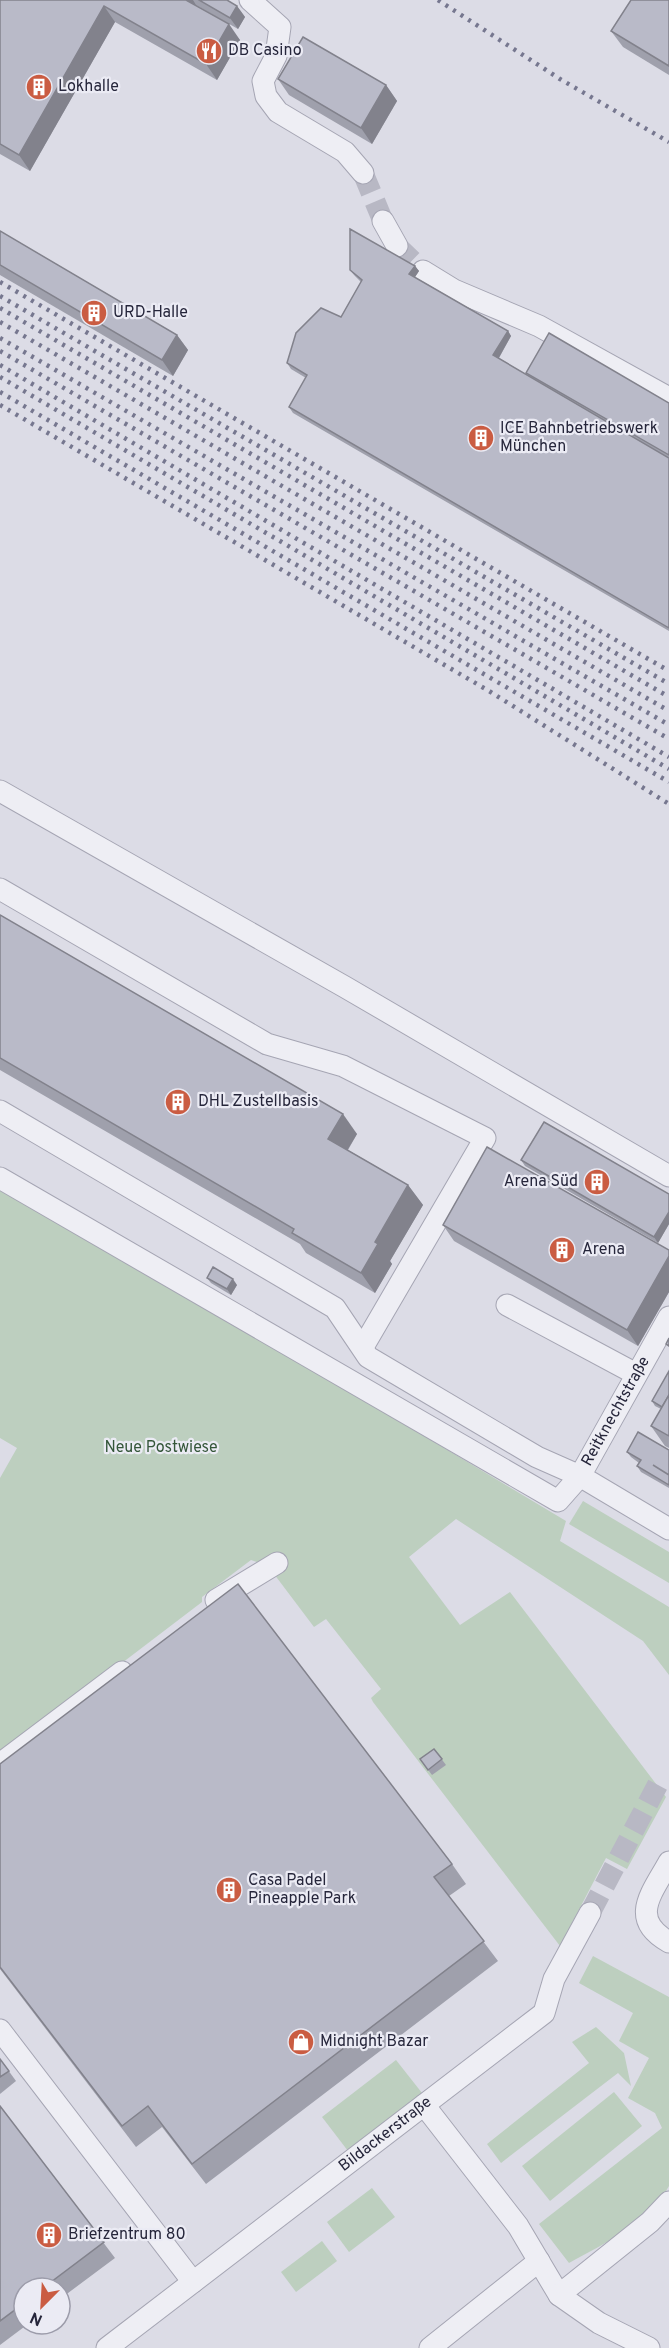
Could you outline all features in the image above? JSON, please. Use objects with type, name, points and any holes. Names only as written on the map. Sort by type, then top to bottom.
[{"type":"street","points":[[250,0],[280,27],[276,56],[263,81],[266,96],[278,112],[345,152],[363,173]]},
{"type":"street","points":[[383,221],[398,246]]},
{"type":"street","points":[[423,271],[454,290],[539,326],[669,398]]},
{"type":"street","points":[[0,791],[345,987],[669,1176]]},
{"type":"street","points":[[0,889],[267,1044],[343,1066],[485,1138],[363,1347]]},
{"type":"street","name":"Reitknechtstraße","points":[[0,1111],[334,1308],[368,1357],[537,1457],[580,1476],[669,1528]]},
{"type":"street","points":[[0,1178],[558,1501],[580,1476]]},
{"type":"street","points":[[507,1305],[636,1374]]},
{"type":"street","name":"Reitknechtstraße","points":[[580,1476],[669,1317]]},
{"type":"street","points":[[196,1616],[224,1594],[277,1563]]},
{"type":"street","points":[[0,1764],[140,1658]]},
{"type":"street","points":[[669,1862],[646,1904],[648,1922],[657,1935],[669,1942]]},
{"type":"street","points":[[423,2105],[544,2013],[554,1979],[590,1913]]},
{"type":"street","points":[[0,2030],[193,2282]]},
{"type":"street","name":"Bildackerstraße","points":[[107,2348],[423,2105],[498,2209],[518,2226],[559,2295],[599,2323],[649,2348]]},
{"type":"street","points":[[559,2295],[650,2222],[669,2202]]},
{"type":"street","points":[[430,2348],[538,2260]]},
{"type":"green space","name":"Neue Postwiese","points":[[0,1189],[376,1407],[566,1521],[560,1541],[669,1607],[669,1675],[643,1641],[456,1519],[409,1557],[460,1625],[510,1592],[666,1797],[627,1869],[606,1858],[560,1946],[373,1702],[371,1698],[381,1689],[326,1619],[314,1627],[268,1566],[251,1560],[202,1597],[202,1602],[0,1756],[0,1478],[17,1448],[0,1438]]},
{"type":"green space","points":[[583,1501],[669,1552],[669,1583],[569,1524]]},
{"type":"green space","points":[[593,1956],[669,1997],[669,2186],[660,2199],[637,2222],[611,2240],[569,2263],[539,2224],[662,2128],[655,2113],[628,2098],[649,2058],[619,2041],[633,2013],[579,1983]]},
{"type":"green space","points":[[596,2027],[624,2053],[631,2086],[618,2073],[501,2163],[487,2144],[589,2063],[572,2042]]},
{"type":"green space","points":[[396,2060],[422,2093],[348,2151],[322,2117]]},
{"type":"green space","points":[[614,2092],[642,2126],[550,2201],[522,2166]]},
{"type":"green space","points":[[372,2188],[395,2217],[349,2252],[327,2222]]},
{"type":"green space","points":[[322,2241],[337,2261],[296,2292],[281,2272]]},
{"type":"building","name":"Lokhalle","points":[[0,0],[186,0],[229,24],[206,64],[104,6],[19,155],[0,144]]},
{"type":"building","points":[[199,0],[227,0],[237,6],[230,18]]},
{"type":"building","points":[[631,0],[669,0],[669,66],[611,31]]},
{"type":"building","points":[[303,37],[386,85],[361,128],[278,79]]},
{"type":"building","name":"ICE Bahnbetriebswerk München","points":[[350,229],[415,266],[409,274],[508,331],[493,355],[669,458],[669,628],[289,407],[307,375],[287,363],[296,333],[321,308],[341,317],[362,280],[350,270]]},
{"type":"building","name":"URD-Halle","points":[[0,231],[177,335],[162,360],[0,265]]},
{"type":"building","points":[[549,333],[669,403],[669,455],[526,373]]},
{"type":"building","name":"DHL Zustellbasis","points":[[0,915],[343,1114],[328,1139],[408,1185],[375,1242],[378,1244],[361,1273],[292,1233],[294,1229],[0,1058]]},
{"type":"building","name":"Arena Süd","points":[[544,1122],[669,1194],[669,1212],[654,1237],[521,1160]]},
{"type":"building","name":"Arena","points":[[487,1147],[669,1250],[669,1256],[627,1330],[443,1225]]},
{"type":"building","points":[[213,1267],[233,1279],[227,1289],[207,1278]]},
{"type":"building","points":[[669,1371],[669,1395],[662,1407],[652,1401]]},
{"type":"building","points":[[669,1395],[669,1436],[651,1426]]},
{"type":"building","points":[[638,1432],[669,1450],[669,1485],[637,1466],[641,1460],[627,1452]]},
{"type":"building","name":"Casa Padel Pineapple Park","points":[[238,1584],[452,1864],[434,1877],[484,1941],[192,2164],[148,2106],[122,2126],[0,1967],[0,1764]]},
{"type":"building","points":[[434,1749],[442,1759],[428,1770],[420,1759]]},
{"type":"building","points":[[0,2059],[9,2071],[0,2077]]},
{"type":"building","name":"Briefzentrum 80","points":[[0,2106],[104,2242],[59,2276],[12,2276],[12,2312],[0,2321]]},
{"type":"tunnel","points":[[363,173],[383,221]]},
{"type":"tunnel","points":[[397,246],[423,271]]},
{"type":"tunnel","points":[[590,1913],[658,1784]]},
{"type":"railway","points":[[438,0],[560,79],[669,142]]},
{"type":"railway","points":[[0,282],[669,671]]},
{"type":"railway","points":[[0,296],[669,684]]},
{"type":"railway","points":[[0,308],[669,697]]},
{"type":"railway","points":[[0,322],[669,711]]},
{"type":"railway","points":[[0,338],[669,725]]},
{"type":"railway","points":[[0,351],[669,739]]},
{"type":"railway","points":[[0,365],[669,757]]},
{"type":"railway","points":[[0,377],[669,769]]},
{"type":"railway","points":[[0,392],[669,782]]},
{"type":"railway","points":[[0,405],[489,691],[669,804]]},
{"type":"place","name":"DB Casino","points":[[209,51]]},
{"type":"place","name":"Lokhalle","points":[[39,87]]},
{"type":"place","name":"URD-Halle","points":[[94,313]]},
{"type":"place","name":"ICE Bahnbetriebswerk München","points":[[481,438]]},
{"type":"place","name":"DHL Zustellbasis","points":[[178,1102]]},
{"type":"place","name":"Arena Süd","points":[[597,1182]]},
{"type":"place","name":"Arena","points":[[562,1250]]},
{"type":"place","name":"Casa Padel Pineapple Park","points":[[229,1890]]},
{"type":"place","name":"Midnight Bazar","points":[[301,2042]]},
{"type":"place","name":"Briefzentrum 80","points":[[49,2235]]}]
